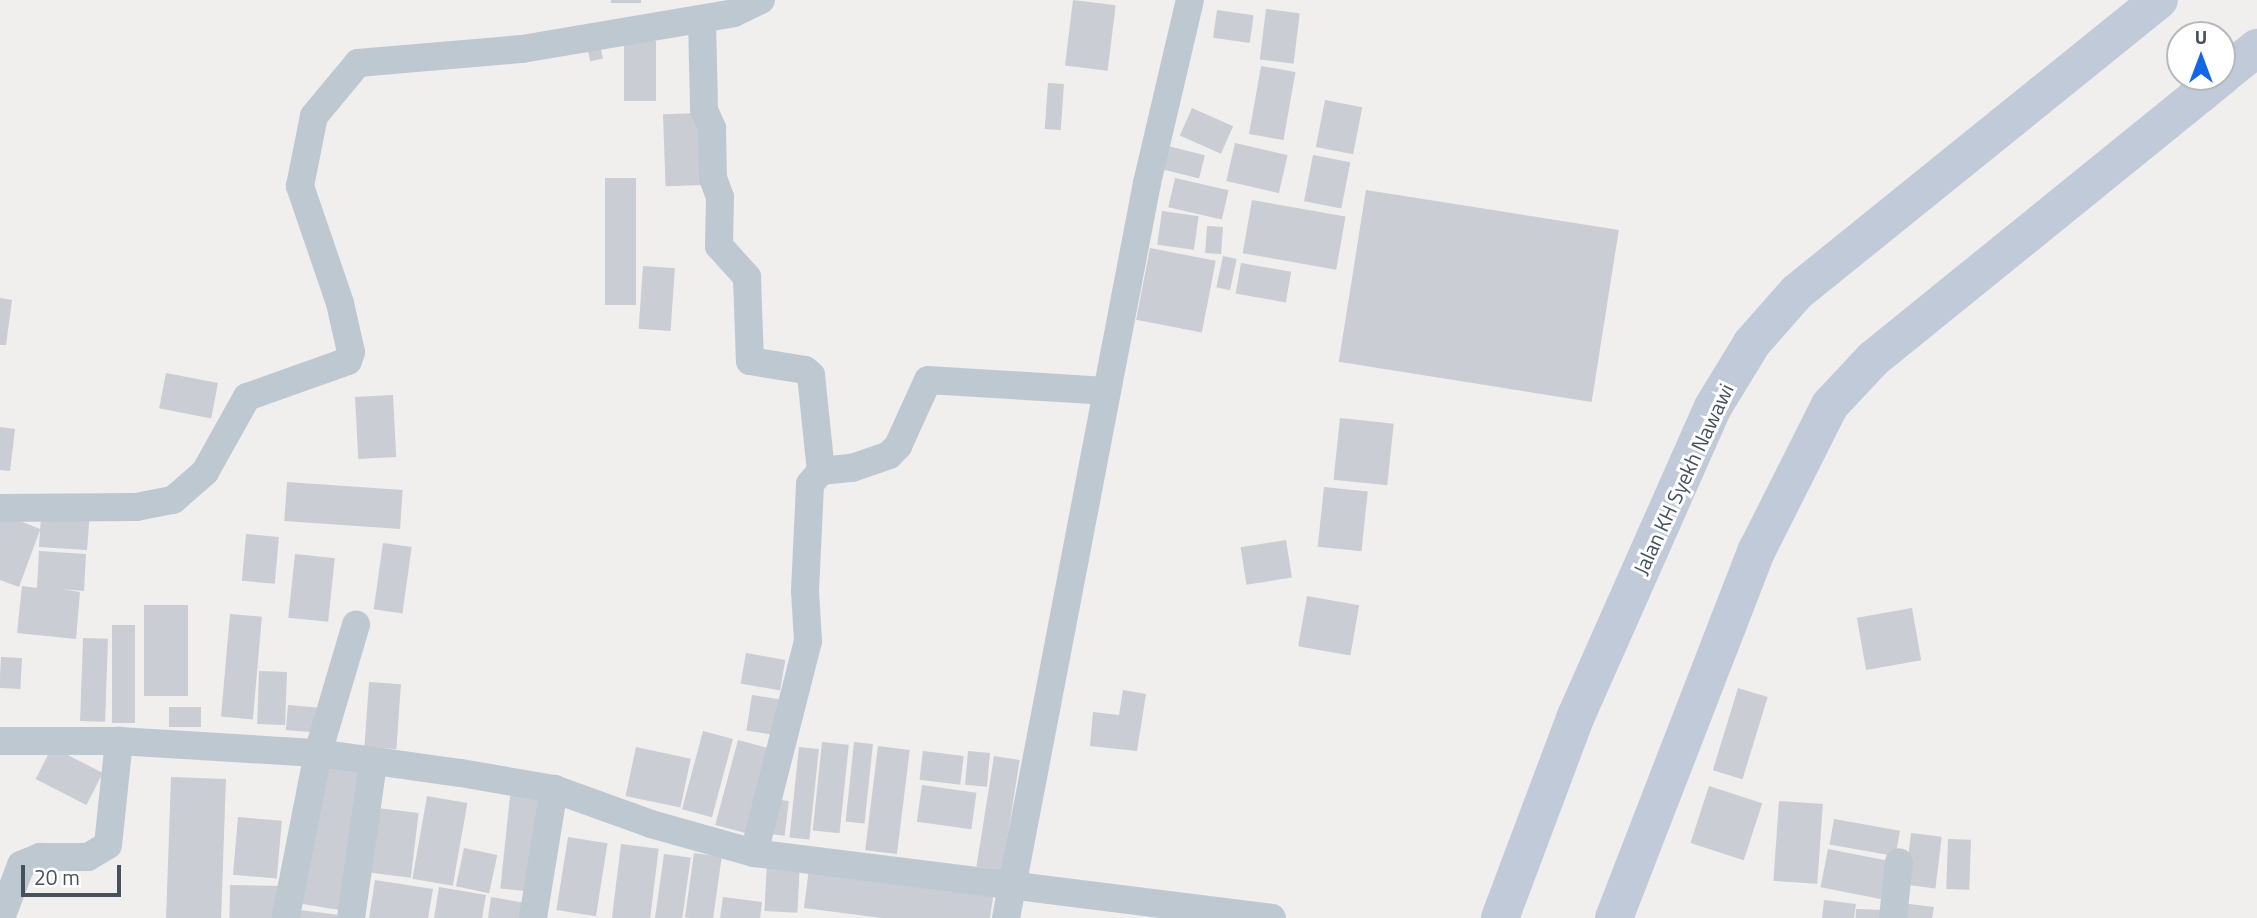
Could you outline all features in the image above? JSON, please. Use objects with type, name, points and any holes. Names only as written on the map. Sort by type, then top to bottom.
[{"type":"main road","name":"Jalan KH Syekh Nawawi","points":[[1500,918],[1582,704],[1713,407],[1752,343],[1797,292],[2159,0]]},
{"type":"main road","points":[[2236,65],[2257,48]]},
{"type":"main road","points":[[1614,918],[1757,550],[1830,405],[1873,359],[2204,91]]},
{"type":"street","points":[[0,508],[136,508],[173,500],[205,472],[247,397],[348,361],[351,352],[340,303],[300,187],[314,116],[358,63],[522,49],[734,13],[761,0]]},
{"type":"street","points":[[1006,918],[1106,391],[1190,0]]},
{"type":"street","points":[[702,19],[704,110],[712,128],[713,178],[720,197],[719,246],[747,278],[750,361],[805,370],[811,374],[821,471]]},
{"type":"street","points":[[754,853],[808,641],[807,510],[810,484],[821,471],[852,468],[889,454],[898,446],[929,380],[1106,391]]},
{"type":"street","points":[[286,916],[318,753],[356,625]]},
{"type":"street","points":[[0,741],[119,741],[318,753],[554,789],[651,824],[754,853],[1272,918]]},
{"type":"street","points":[[1,918],[21,865],[40,857],[89,857],[108,845],[119,741]]},
{"type":"street","points":[[351,918],[373,763]]},
{"type":"street","points":[[533,918],[554,789]]},
{"type":"street","points":[[1893,918],[1899,862]]},
{"type":"building","points":[[611,0],[641,0],[641,3],[611,3]]},
{"type":"building","points":[[1073,0],[1116,5],[1108,71],[1065,66]]},
{"type":"building","points":[[1266,9],[1300,13],[1294,64],[1260,60]]},
{"type":"building","points":[[1217,10],[1254,15],[1250,43],[1213,38]]},
{"type":"building","points":[[624,41],[656,41],[656,101],[624,101]]},
{"type":"building","points":[[600,44],[603,59],[590,61],[587,46]]},
{"type":"building","points":[[1261,66],[1295,72],[1283,140],[1249,134]]},
{"type":"building","points":[[1048,83],[1064,84],[1061,130],[1045,129]]},
{"type":"building","points":[[1325,100],[1362,107],[1353,154],[1316,147]]},
{"type":"building","points":[[1192,108],[1233,126],[1221,154],[1180,135]]},
{"type":"building","points":[[702,113],[705,185],[666,186],[663,114]]},
{"type":"building","points":[[1235,143],[1288,155],[1279,193],[1226,181]]},
{"type":"building","points":[[1168,146],[1205,155],[1199,178],[1162,169]]},
{"type":"building","points":[[1313,155],[1350,162],[1341,208],[1304,201]]},
{"type":"building","points":[[605,178],[636,178],[636,305],[605,305]]},
{"type":"building","points":[[1175,178],[1229,190],[1222,220],[1168,207]]},
{"type":"building","points":[[1366,190],[1619,230],[1592,402],[1339,362]]},
{"type":"building","points":[[1252,200],[1346,216],[1336,270],[1243,253]]},
{"type":"building","points":[[1162,211],[1199,216],[1194,250],[1157,245]]},
{"type":"building","points":[[1207,226],[1223,227],[1221,254],[1205,253]]},
{"type":"building","points":[[1150,248],[1216,261],[1202,332],[1136,320]]},
{"type":"building","points":[[1223,256],[1237,259],[1230,290],[1216,287]]},
{"type":"building","points":[[1241,263],[1291,272],[1286,302],[1236,294]]},
{"type":"building","points":[[643,266],[675,268],[671,331],[639,329]]},
{"type":"building","points":[[0,298],[12,300],[6,345],[0,345]]},
{"type":"building","points":[[166,373],[218,383],[211,418],[159,408]]},
{"type":"building","points":[[393,395],[396,457],[358,459],[355,397]]},
{"type":"building","points":[[1340,418],[1394,424],[1387,485],[1334,480]]},
{"type":"building","points":[[0,427],[15,429],[10,471],[0,470]]},
{"type":"building","points":[[287,482],[403,490],[400,529],[284,521]]},
{"type":"building","points":[[1324,487],[1368,492],[1361,551],[1318,547]]},
{"type":"building","points":[[42,509],[90,512],[87,550],[39,547],[40,530],[19,587],[0,580],[0,513],[40,529]]},
{"type":"building","points":[[246,534],[279,537],[275,584],[242,581]]},
{"type":"building","points":[[1286,540],[1292,578],[1247,585],[1241,547]]},
{"type":"building","points":[[383,543],[412,547],[402,613],[374,609]]},
{"type":"building","points":[[39,551],[86,554],[84,591],[61,589],[80,592],[76,639],[17,633],[22,586],[37,588]]},
{"type":"building","points":[[295,554],[335,558],[328,622],[288,618]]},
{"type":"building","points":[[1307,596],[1359,605],[1350,655],[1298,646]]},
{"type":"building","points":[[144,605],[188,605],[188,696],[144,696]]},
{"type":"building","points":[[1912,608],[1921,660],[1866,670],[1857,618]]},
{"type":"building","points":[[230,614],[262,617],[253,719],[221,717]]},
{"type":"building","points":[[112,625],[135,625],[135,723],[112,723]]},
{"type":"building","points":[[83,638],[108,639],[105,722],[80,721]]},
{"type":"building","points":[[746,653],[785,660],[780,690],[741,684]]},
{"type":"building","points":[[1,657],[22,658],[20,689],[0,688]]},
{"type":"building","points":[[259,671],[287,672],[285,725],[257,724]]},
{"type":"building","points":[[369,682],[401,684],[396,749],[364,747]]},
{"type":"building","points":[[1738,688],[1768,697],[1743,779],[1713,770]]},
{"type":"building","points":[[1123,690],[1146,694],[1137,751],[1090,746],[1093,712],[1119,715]]},
{"type":"building","points":[[752,695],[789,701],[783,736],[746,731]]},
{"type":"building","points":[[288,705],[320,708],[318,733],[286,730]]},
{"type":"building","points":[[169,707],[201,707],[201,727],[169,727]]},
{"type":"building","points":[[703,731],[733,739],[712,817],[682,809]]},
{"type":"building","points":[[738,740],[776,750],[753,835],[715,825]]},
{"type":"building","points":[[822,742],[849,745],[840,833],[813,831]]},
{"type":"building","points":[[854,742],[873,744],[865,824],[846,822]]},
{"type":"building","points":[[878,746],[910,750],[897,854],[865,850]]},
{"type":"building","points":[[52,747],[103,773],[86,805],[36,779]]},
{"type":"building","points":[[636,747],[691,759],[680,808],[626,796]]},
{"type":"building","points":[[799,747],[819,749],[809,840],[789,838]]},
{"type":"building","points":[[923,751],[964,756],[960,785],[919,780]]},
{"type":"building","points":[[968,751],[990,753],[987,787],[965,785]]},
{"type":"building","points":[[994,756],[1020,760],[1002,871],[976,867]]},
{"type":"building","points":[[320,764],[371,772],[349,911],[298,903]]},
{"type":"building","points":[[171,777],[226,779],[221,918],[166,918]]},
{"type":"building","points":[[922,785],[976,793],[971,829],[917,822]]},
{"type":"building","points":[[1709,786],[1762,803],[1744,860],[1690,843]]},
{"type":"building","points":[[511,787],[542,790],[531,892],[500,888]]},
{"type":"building","points":[[427,796],[467,803],[453,886],[412,879]]},
{"type":"building","points":[[772,799],[789,801],[785,836],[768,834]]},
{"type":"building","points":[[1779,801],[1823,804],[1817,884],[1773,881]]},
{"type":"building","points":[[377,808],[419,813],[411,878],[369,873]]},
{"type":"building","points":[[238,817],[282,821],[277,879],[233,875]]},
{"type":"building","points":[[1834,819],[1900,831],[1895,856],[1829,845]]},
{"type":"building","points":[[1911,833],[1942,837],[1935,888],[1905,885]]},
{"type":"building","points":[[568,837],[608,843],[596,916],[556,910]]},
{"type":"building","points":[[1948,839],[1971,840],[1969,890],[1946,889]]},
{"type":"building","points":[[621,844],[659,849],[650,918],[612,918]]},
{"type":"building","points":[[464,848],[497,855],[489,893],[456,886]]},
{"type":"building","points":[[1828,849],[1892,861],[1884,900],[1821,887]]},
{"type":"building","points":[[694,853],[722,857],[713,918],[685,917]]},
{"type":"building","points":[[664,854],[691,858],[682,918],[655,918]]},
{"type":"building","points":[[767,862],[800,864],[797,913],[764,911]]},
{"type":"building","points":[[809,868],[994,891],[990,918],[882,918],[804,908]]},
{"type":"building","points":[[375,880],[433,889],[428,918],[369,918]]},
{"type":"building","points":[[230,885],[282,886],[281,918],[229,918]]},
{"type":"building","points":[[439,887],[486,895],[482,918],[434,918]]},
{"type":"building","points":[[491,897],[526,903],[524,918],[488,918]]},
{"type":"building","points":[[723,897],[762,902],[760,918],[720,918]]},
{"type":"building","points":[[1824,900],[1856,904],[1854,918],[1822,918]]},
{"type":"building","points":[[1901,903],[1934,907],[1932,918],[1899,918]]},
{"type":"building","points":[[1856,909],[1886,910],[1886,918],[1856,918]]},
{"type":"building","points":[[300,910],[348,916],[348,918],[299,918]]}]
